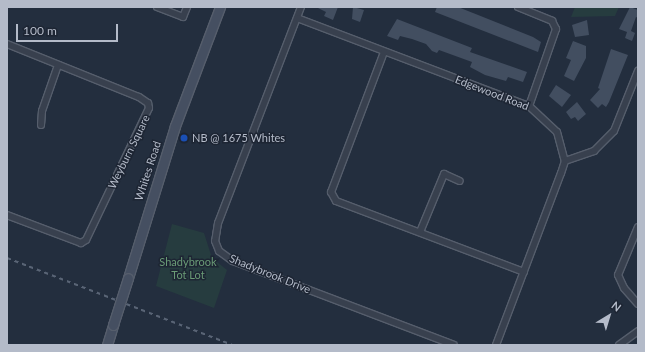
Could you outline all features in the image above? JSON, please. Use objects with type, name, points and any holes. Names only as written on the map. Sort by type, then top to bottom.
[{"type":"main road","name":"Whites Road","points":[[107,345],[175,126],[220,7]]},
{"type":"street","points":[[157,7],[170,8],[175,16],[183,17],[188,7]]},
{"type":"street","name":"Shadybrook Drive","points":[[301,7],[218,224],[215,241],[219,251],[233,261],[454,345]]},
{"type":"street","points":[[518,7],[552,21],[556,29],[529,106]]},
{"type":"street","name":"Edgewood Road","points":[[297,18],[529,106],[557,132],[564,161]]},
{"type":"street","name":"Weyburn Square","points":[[7,44],[139,97],[148,103],[148,115],[86,240],[81,243],[7,215]]},
{"type":"street","points":[[384,52],[331,192],[336,201],[524,272]]},
{"type":"street","points":[[41,125],[42,111],[58,65]]},
{"type":"street","points":[[496,345],[564,161],[594,151],[614,131],[636,82],[638,71]]},
{"type":"street","points":[[420,232],[444,174],[460,181]]},
{"type":"street","points":[[638,227],[618,275],[624,288],[638,304]]},
{"type":"street","points":[[619,345],[638,331]]},
{"type":"green space","points":[[575,7],[619,7],[615,16],[571,17]]},
{"type":"green space","name":"Shadybrook Tot Lot","points":[[172,224],[204,233],[212,258],[227,270],[214,308],[156,286]]},
{"type":"building","points":[[316,7],[338,7],[333,20],[324,16],[326,12]]},
{"type":"building","points":[[353,7],[364,10],[360,22],[352,19]]},
{"type":"building","points":[[437,7],[458,7],[533,37],[541,42],[538,52],[435,12]]},
{"type":"building","points":[[630,7],[638,10],[638,18],[636,17],[631,31],[635,33],[632,41],[625,38],[627,32],[619,29]]},
{"type":"building","points":[[397,19],[472,48],[470,52],[527,72],[523,82],[508,77],[506,81],[485,75],[470,67],[472,62],[439,50],[437,53],[432,51],[426,44],[412,39],[400,36],[398,40],[387,36]]},
{"type":"building","points":[[587,20],[589,35],[575,37],[572,25]]},
{"type":"building","points":[[573,41],[586,46],[586,58],[574,81],[564,76],[571,60],[566,58]]},
{"type":"building","points":[[611,49],[628,55],[609,102],[606,107],[602,104],[598,108],[590,100],[600,89],[598,88]]},
{"type":"building","points":[[556,85],[571,95],[562,107],[549,96]]},
{"type":"building","points":[[577,102],[586,114],[578,121],[575,117],[571,119],[566,112]]},
{"type":"railway","points":[[7,258],[232,345]]},
{"type":"place","name":"NB @ 1675 Whites","points":[[184,138]]}]
